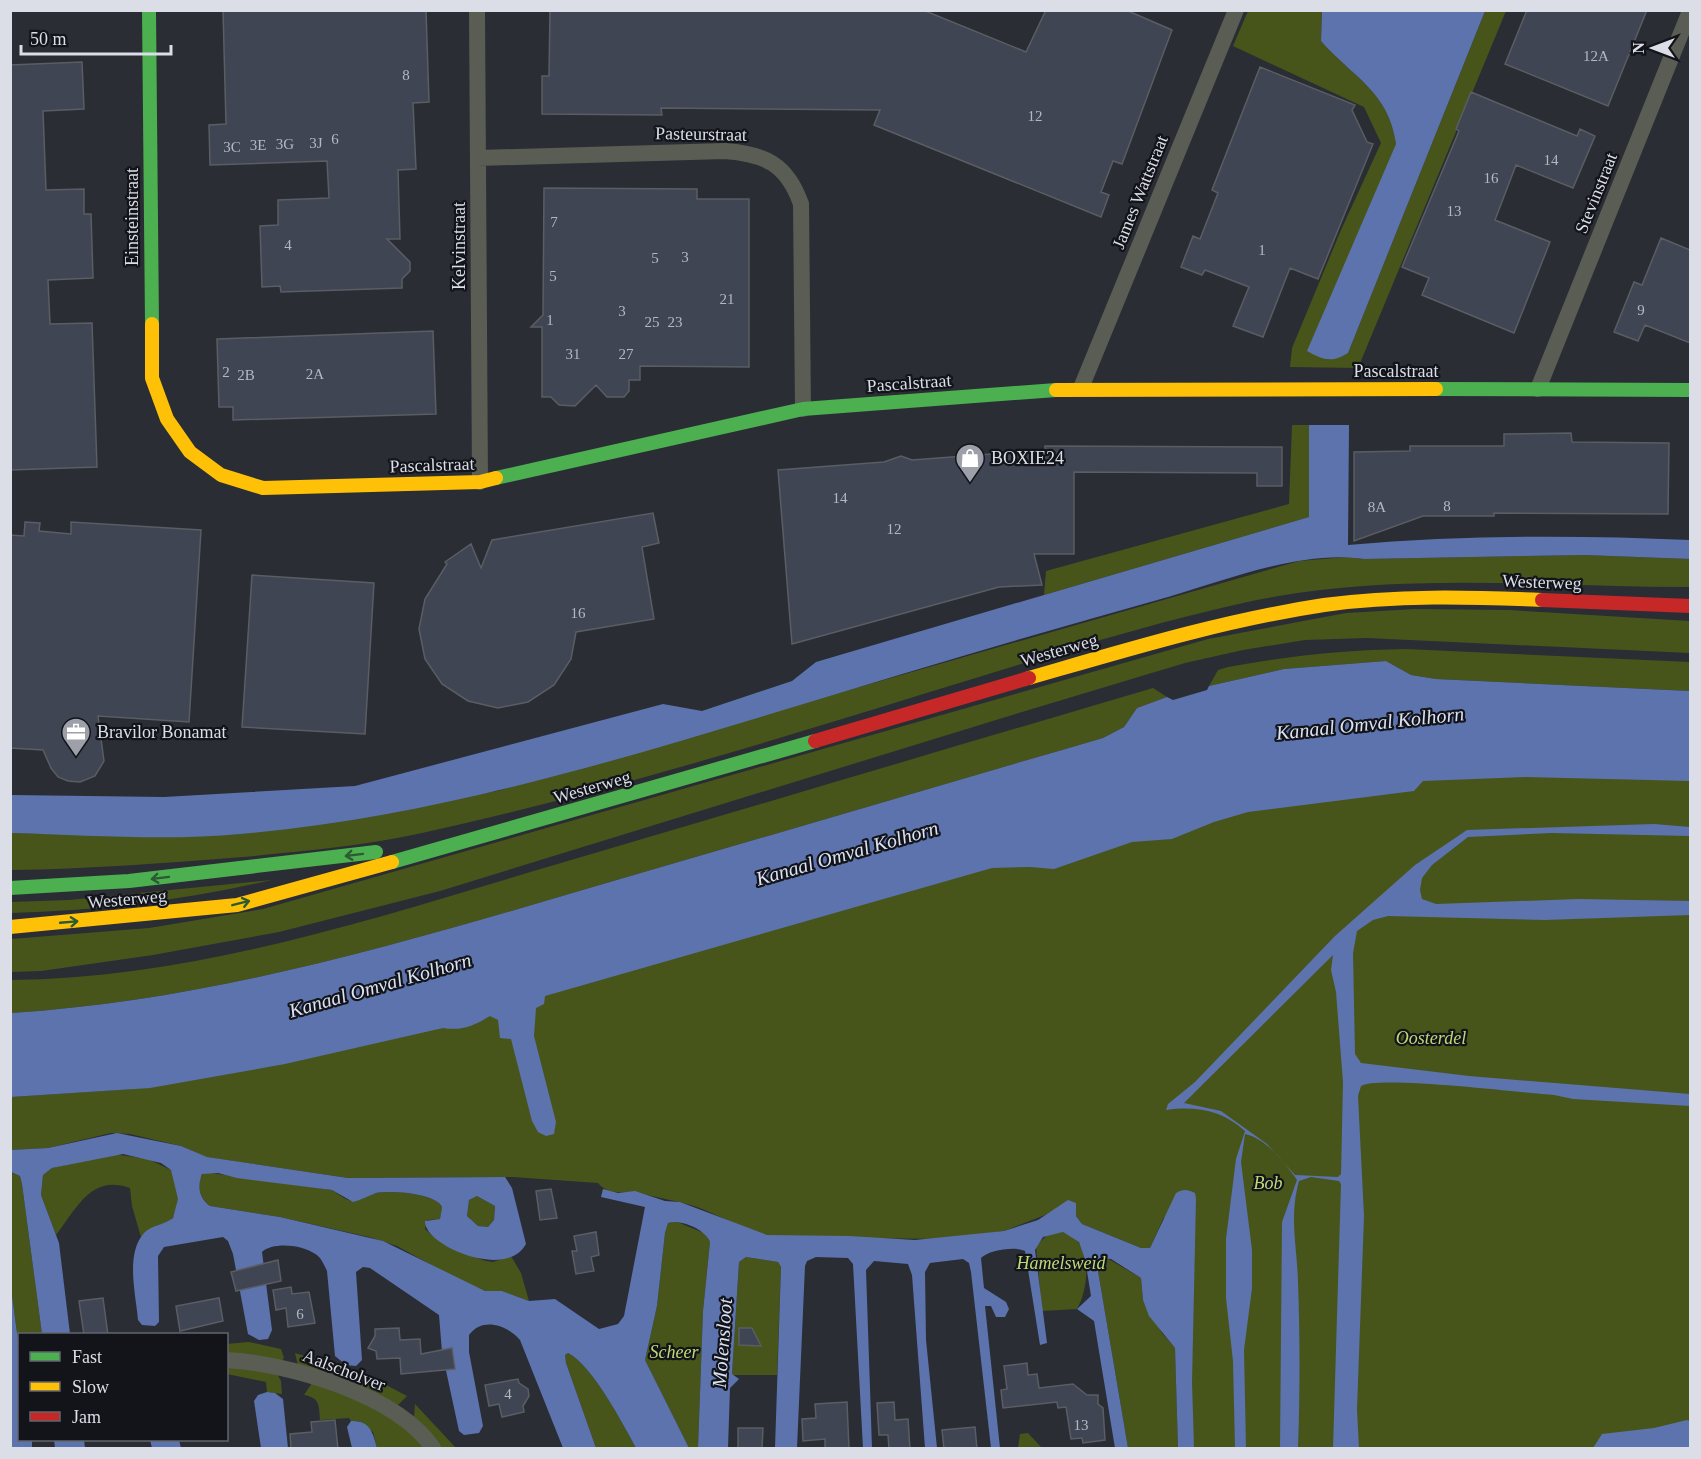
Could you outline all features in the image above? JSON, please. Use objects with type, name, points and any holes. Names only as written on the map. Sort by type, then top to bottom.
[{"type":"main road","name":"Einsteinstraat","points":[[149,10],[150,363],[152,378],[166,420]]},
{"type":"main road","name":"Pascalstraat","points":[[166,420],[182,446],[205,466],[231,482],[263,488],[480,482],[803,409],[1081,388],[1690,390]]},
{"type":"main road","name":"Westerweg","points":[[10,927],[237,905],[585,808],[1122,651],[1267,615],[1327,605],[1462,597],[1690,606]]},
{"type":"main road","name":"Westerweg","points":[[10,888],[129,881],[453,843]]},
{"type":"street","name":"Kelvinstraat","points":[[477,10],[480,482]]},
{"type":"street","name":"James Wattstraat","points":[[1081,388],[1236,10]]},
{"type":"street","name":"Stevinstraat","points":[[1539,389],[1690,11]]},
{"type":"street","name":"Pasteurstraat","points":[[478,158],[725,151],[750,153],[766,158],[778,167],[794,184],[801,204],[803,409]]},
{"type":"street","name":"Aalscholver","points":[[228,1359],[274,1365],[358,1392],[400,1415],[425,1437],[433,1449]]},
{"type":"green space","points":[[1248,11],[1322,11],[1321,41],[1368,86],[1385,110],[1392,126],[1396,144],[1348,353],[1485,11],[1506,11],[1358,368],[1290,367],[1292,348],[1341,230],[1381,143],[1364,107],[1233,46]]},
{"type":"green space","points":[[1292,425],[1309,425],[1309,517],[1044,595],[1046,571],[1289,504]]},
{"type":"green space","points":[[1585,555],[1690,559],[1690,587],[1416,583],[1306,592],[1252,601],[1168,621],[1085,645],[672,769],[485,819],[400,838],[243,857],[98,867],[11,870],[11,833],[193,836],[241,834],[497,791],[1299,561],[1347,557],[1364,559]]},
{"type":"green space","points":[[1415,609],[1509,610],[1690,621],[1690,653],[1367,638],[1305,640],[1243,650],[1185,663],[440,891],[279,932],[153,955],[41,971],[11,972],[11,939],[149,928],[263,909],[1208,639],[1346,613]]},
{"type":"green space","points":[[1406,649],[1690,662],[1690,691],[1436,679],[1411,675],[1386,661],[1284,669],[1209,686],[1218,670],[1228,667],[1317,654]]},
{"type":"green space","points":[[1153,688],[1167,697],[1137,708],[1124,727],[1103,738],[444,930],[230,983],[85,1006],[11,1013],[11,980],[82,977],[151,968],[289,941],[358,923]]},
{"type":"green space","name":"Oosterdel","points":[[1505,766],[1690,772],[1690,1448],[1190,1448],[1164,1217],[1150,1248],[1141,1248],[1082,1224],[1076,1216],[1076,1203],[1004,1231],[943,1239],[780,1237],[748,1229],[691,1205],[638,1193],[614,1192],[603,1188],[598,1183],[513,1177],[348,1178],[206,1157],[181,1146],[130,1134],[111,1133],[48,1148],[11,1150],[11,1097],[131,1089],[1085,843],[1276,799]]},
{"type":"green space","points":[[272,880],[142,903],[77,910],[11,913],[10,902],[69,900]]},
{"type":"green space","points":[[113,1154],[148,1159],[171,1170],[178,1191],[178,1206],[172,1219],[141,1237],[132,1206],[130,1188],[116,1185],[105,1186],[86,1196],[56,1235],[41,1195],[43,1175],[52,1168]]},
{"type":"green space","points":[[10,1172],[20,1176],[22,1184],[42,1333],[18,1333],[18,1340],[11,1288]]},
{"type":"green space","points":[[204,1172],[332,1190],[352,1201],[382,1192],[401,1192],[431,1198],[442,1207],[440,1219],[427,1220],[425,1229],[446,1245],[486,1261],[493,1262],[511,1256],[521,1273],[529,1301],[502,1291],[485,1291],[455,1278],[397,1246],[369,1237],[280,1217],[210,1206],[203,1198],[199,1185]]},
{"type":"green space","points":[[477,1196],[495,1206],[494,1220],[488,1227],[478,1226],[467,1216],[469,1200]]},
{"type":"green space","name":"Scheer","points":[[675,1221],[706,1234],[710,1242],[703,1311],[698,1448],[689,1448],[645,1360],[657,1306],[665,1233],[668,1223]]},
{"type":"green space","name":"Hamelsweid","points":[[1063,1232],[1073,1236],[1080,1244],[1084,1254],[1086,1278],[1084,1290],[1077,1309],[1042,1311],[1036,1246],[1048,1234]]},
{"type":"green space","points":[[746,1257],[778,1262],[781,1267],[777,1375],[732,1375],[739,1262]]},
{"type":"green space","name":"Hamelsweid","points":[[1105,1257],[1141,1278],[1143,1300],[1162,1333],[1175,1348],[1178,1448],[1128,1448],[1098,1271],[1101,1258]]},
{"type":"green space","points":[[249,1342],[281,1349],[284,1358],[281,1362],[228,1353],[228,1344]]},
{"type":"green space","points":[[295,1353],[371,1377],[407,1396],[397,1406],[368,1390],[298,1366]]},
{"type":"green space","points":[[568,1353],[597,1382],[636,1448],[596,1448],[566,1363],[565,1355]]},
{"type":"green space","points":[[228,1365],[276,1372],[281,1381],[282,1394],[267,1392],[266,1382],[228,1374]]},
{"type":"green space","points":[[312,1383],[382,1409],[427,1448],[377,1448],[373,1432],[359,1421],[351,1421],[349,1418],[320,1420],[318,1403],[313,1398],[304,1395]]},
{"type":"green space","points":[[415,1404],[456,1448],[440,1448],[414,1418]]},
{"type":"green space","points":[[1028,1433],[1040,1448],[1018,1448],[1020,1434]]},
{"type":"water","points":[[1322,11],[1485,11],[1348,353],[1332,359],[1318,357],[1307,351],[1396,144],[1392,126],[1377,97],[1321,41]]},
{"type":"water","points":[[1309,425],[1349,425],[1348,545],[1434,539],[1519,537],[1690,540],[1690,559],[1585,555],[1364,559],[1340,557],[1291,562],[1000,645],[656,748],[492,792],[409,810],[325,824],[212,836],[126,837],[11,833],[11,795],[164,797],[355,786],[663,704],[702,711],[792,681],[816,662],[1309,517]]},
{"type":"water","name":"Kanaal Omval Kolhorn","points":[[1386,661],[1411,675],[1436,679],[1690,691],[1690,781],[1525,777],[1423,781],[1414,791],[1248,812],[1214,822],[1172,839],[1132,842],[1054,869],[992,868],[545,996],[544,1004],[536,1008],[534,1036],[556,1122],[554,1134],[546,1136],[538,1132],[532,1121],[511,1039],[500,1038],[498,1020],[490,1016],[462,1028],[443,1028],[285,1064],[150,1088],[11,1097],[11,1013],[158,996],[230,983],[373,949],[515,910],[1103,738],[1124,727],[1137,708],[1167,697],[1173,700],[1207,690],[1209,686],[1284,669]]},
{"type":"water","points":[[1654,824],[1690,827],[1690,836],[1552,833],[1468,837],[1432,865],[1422,878],[1420,890],[1422,899],[1436,904],[1578,899],[1690,901],[1690,915],[1545,920],[1388,916],[1373,920],[1357,931],[1353,953],[1355,1054],[1361,1063],[1469,1076],[1690,1094],[1690,1106],[1573,1099],[1554,1095],[1421,1083],[1373,1083],[1361,1086],[1358,1096],[1364,1216],[1357,1410],[1359,1448],[1333,1448],[1341,1184],[1339,1181],[1311,1177],[1299,1181],[1294,1207],[1299,1323],[1298,1448],[1280,1448],[1282,1222],[1297,1180],[1284,1163],[1295,1175],[1338,1177],[1341,1174],[1343,1082],[1336,992],[1331,970],[1333,955],[1184,1103],[1221,1111],[1267,1144],[1274,1152],[1261,1141],[1245,1134],[1241,1162],[1252,1250],[1252,1288],[1244,1350],[1246,1448],[1235,1448],[1233,1361],[1226,1298],[1226,1239],[1236,1159],[1245,1131],[1218,1114],[1198,1109],[1166,1110],[1168,1104],[1195,1082],[1335,936],[1415,865],[1467,830]]},
{"type":"water","name":"Molensloot","points":[[117,1133],[181,1146],[207,1157],[348,1178],[505,1177],[512,1188],[526,1244],[516,1255],[502,1259],[485,1259],[467,1255],[437,1240],[428,1230],[425,1221],[440,1219],[442,1207],[431,1198],[401,1192],[383,1192],[353,1202],[332,1190],[237,1178],[218,1173],[202,1174],[199,1188],[201,1196],[210,1206],[280,1217],[383,1241],[485,1291],[502,1291],[529,1301],[555,1299],[599,1329],[618,1324],[624,1316],[645,1207],[601,1197],[603,1189],[618,1193],[635,1191],[665,1201],[680,1202],[767,1235],[915,1240],[1004,1231],[1038,1220],[1068,1200],[1076,1203],[1076,1216],[1082,1224],[1141,1248],[1150,1248],[1176,1193],[1183,1190],[1190,1191],[1195,1193],[1196,1198],[1192,1382],[1194,1448],[1178,1448],[1175,1348],[1149,1316],[1143,1300],[1141,1278],[1111,1259],[1101,1258],[1098,1271],[1128,1448],[1115,1448],[1094,1321],[1077,1309],[1091,1296],[1085,1259],[1079,1242],[1063,1232],[1043,1237],[1035,1250],[1047,1343],[1040,1345],[1025,1251],[1002,1250],[981,1258],[984,1288],[1006,1302],[1009,1309],[1005,1317],[996,1317],[991,1306],[985,1306],[1000,1448],[991,1448],[969,1263],[963,1259],[930,1263],[925,1272],[926,1340],[937,1448],[925,1448],[912,1275],[908,1264],[874,1261],[866,1270],[872,1448],[863,1448],[853,1264],[848,1258],[816,1257],[807,1261],[805,1266],[797,1448],[775,1448],[781,1267],[778,1262],[746,1257],[739,1262],[732,1374],[739,1379],[730,1388],[728,1448],[698,1448],[703,1311],[710,1242],[698,1229],[673,1222],[668,1223],[665,1233],[657,1306],[645,1360],[689,1448],[636,1448],[597,1382],[568,1353],[565,1355],[566,1363],[596,1448],[563,1448],[520,1340],[509,1331],[495,1325],[481,1326],[469,1335],[469,1352],[483,1426],[479,1433],[464,1435],[459,1431],[442,1352],[439,1315],[370,1268],[363,1267],[356,1272],[362,1360],[356,1366],[346,1365],[335,1356],[327,1271],[320,1258],[300,1247],[274,1246],[262,1252],[272,1330],[268,1339],[259,1340],[248,1334],[233,1254],[228,1241],[223,1237],[164,1247],[158,1256],[159,1322],[155,1326],[142,1325],[138,1320],[134,1287],[135,1252],[144,1233],[173,1218],[178,1199],[171,1170],[161,1163],[123,1154],[52,1168],[43,1175],[41,1195],[59,1243],[70,1333],[42,1333],[22,1184],[20,1176],[11,1172],[10,1150],[48,1148]],"holes":[[[477,1196],[495,1206],[494,1220],[488,1227],[478,1226],[467,1216],[469,1200]]]},
{"type":"water","points":[[11,1288],[18,1340],[18,1441],[32,1441],[32,1448],[11,1448]]},
{"type":"water","points":[[267,1392],[275,1393],[283,1399],[288,1448],[261,1448],[254,1401],[258,1395]]},
{"type":"water","points":[[351,1421],[363,1423],[370,1428],[377,1448],[352,1448],[347,1427]]},
{"type":"water","points":[[1690,1421],[1690,1448],[1593,1448],[1602,1434],[1654,1428]]},
{"type":"water","points":[[54,1441],[84,1441],[85,1448],[55,1448]]},
{"type":"water","points":[[150,1441],[179,1441],[181,1448],[152,1448]]},
{"type":"building","points":[[223,10],[426,10],[429,102],[413,103],[416,169],[398,170],[400,239],[387,239],[410,262],[410,271],[402,279],[402,288],[281,292],[280,286],[262,287],[260,226],[278,225],[278,200],[329,198],[327,161],[210,165],[209,125],[226,124]]},
{"type":"building","points":[[550,10],[923,10],[1026,52],[1046,10],[1126,10],[1172,30],[1122,164],[1113,161],[1101,192],[1109,195],[1101,217],[874,125],[880,110],[661,108],[662,115],[542,114],[542,76],[549,76]]},
{"type":"building","points":[[1527,10],[1647,10],[1608,106],[1505,64]]},
{"type":"building","points":[[82,62],[84,109],[43,111],[46,190],[84,189],[84,214],[91,214],[93,278],[48,280],[50,324],[92,323],[97,467],[10,470],[10,65]]},
{"type":"building","points":[[1260,67],[1355,105],[1352,110],[1367,142],[1373,144],[1318,279],[1290,268],[1263,337],[1233,326],[1249,287],[1205,270],[1202,275],[1181,267],[1193,236],[1200,239],[1218,193],[1212,190]]},
{"type":"building","points":[[1471,92],[1577,136],[1580,129],[1595,136],[1573,188],[1516,165],[1495,220],[1550,242],[1514,333],[1422,295],[1429,278],[1402,267],[1459,131],[1456,129]]},
{"type":"building","points":[[544,188],[697,189],[697,199],[749,199],[749,367],[640,366],[640,380],[629,380],[629,391],[624,397],[607,397],[596,385],[575,406],[559,405],[551,397],[542,397],[542,327],[531,327],[543,315]]},
{"type":"building","points":[[1661,238],[1690,250],[1690,343],[1645,325],[1638,341],[1614,332],[1634,282],[1642,285]]},
{"type":"building","points":[[433,331],[436,414],[233,420],[233,407],[219,407],[217,339]]},
{"type":"building","points":[[1571,433],[1572,442],[1669,443],[1668,514],[1494,513],[1494,516],[1423,516],[1354,541],[1354,452],[1410,451],[1410,446],[1504,446],[1504,434]]},
{"type":"building","points":[[1045,446],[1282,447],[1282,486],[1257,486],[1257,473],[1074,472],[1074,554],[1034,554],[1042,585],[999,587],[792,644],[778,470],[884,462],[901,456],[912,460],[1045,450]]},
{"type":"building","points":[[653,513],[659,543],[642,547],[654,619],[576,632],[571,659],[554,685],[528,702],[498,708],[468,701],[442,684],[425,659],[419,629],[425,599],[447,564],[445,562],[471,544],[481,568],[492,540]]},
{"type":"building","points":[[25,522],[40,523],[39,531],[71,534],[71,522],[201,530],[189,722],[98,716],[104,761],[95,776],[80,782],[58,777],[43,750],[10,748],[10,535],[24,536]]},
{"type":"building","points":[[252,575],[374,583],[365,734],[242,727]]},
{"type":"building","points":[[551,1189],[557,1218],[540,1220],[536,1191]]},
{"type":"building","points":[[596,1232],[599,1255],[591,1257],[594,1271],[576,1274],[572,1251],[577,1251],[574,1236]]},
{"type":"building","points":[[278,1260],[281,1281],[236,1291],[231,1272]]},
{"type":"building","points":[[291,1287],[292,1294],[309,1292],[315,1323],[288,1327],[286,1308],[276,1310],[273,1290]]},
{"type":"building","points":[[103,1298],[108,1333],[84,1333],[79,1301]]},
{"type":"building","points":[[219,1298],[223,1321],[180,1331],[176,1306]]},
{"type":"building","points":[[399,1328],[400,1340],[420,1339],[421,1354],[452,1348],[455,1369],[401,1374],[400,1358],[377,1359],[376,1351],[368,1348],[375,1336],[375,1329]]},
{"type":"building","points":[[739,1328],[752,1328],[761,1346],[739,1345]]},
{"type":"building","points":[[1027,1363],[1028,1375],[1037,1374],[1039,1388],[1073,1384],[1087,1395],[1098,1395],[1098,1404],[1103,1408],[1105,1440],[1083,1443],[1082,1438],[1071,1439],[1066,1407],[1058,1408],[1057,1402],[1003,1408],[1001,1390],[1007,1389],[1004,1366]]},
{"type":"building","points":[[518,1379],[519,1383],[528,1389],[529,1396],[523,1406],[524,1412],[502,1417],[499,1404],[489,1406],[485,1385]]},
{"type":"building","points":[[847,1402],[849,1449],[825,1449],[825,1439],[803,1441],[802,1419],[816,1418],[815,1404]]},
{"type":"building","points":[[894,1402],[895,1420],[908,1419],[910,1449],[889,1449],[888,1435],[879,1435],[877,1403]]},
{"type":"building","points":[[335,1420],[338,1449],[291,1449],[290,1434],[312,1432],[311,1422]]},
{"type":"building","points":[[975,1427],[977,1449],[944,1449],[942,1430]]},
{"type":"building","points":[[738,1428],[763,1428],[762,1449],[738,1449]]},
{"type":"traffic: fast","points":[[149,10],[152,324]]},
{"type":"traffic: fast","points":[[1436,389],[1690,390]]},
{"type":"traffic: fast","points":[[496,478],[803,409],[1056,390]]},
{"type":"traffic: fast","points":[[392,862],[815,741]]},
{"type":"traffic: fast","points":[[10,888],[129,881],[376,852]]},
{"type":"traffic: slow","points":[[152,324],[152,378],[167,419],[190,452],[221,475],[263,488],[480,482],[496,478]]},
{"type":"traffic: slow","points":[[1056,390],[1436,389]]},
{"type":"traffic: slow","points":[[1029,678],[1212,627],[1324,605],[1406,598],[1542,600]]},
{"type":"traffic: slow","points":[[10,927],[237,905],[392,862]]},
{"type":"traffic: jam","points":[[1542,600],[1690,606]]},
{"type":"traffic: jam","points":[[815,741],[1029,678]]},
{"type":"place","name":"BOXIE24","points":[[970,484]]},
{"type":"place","name":"Bravilor Bonamat","points":[[76,758]]},
{"type":"park label","name":"Bob","points":[[1268,1183]]}]
